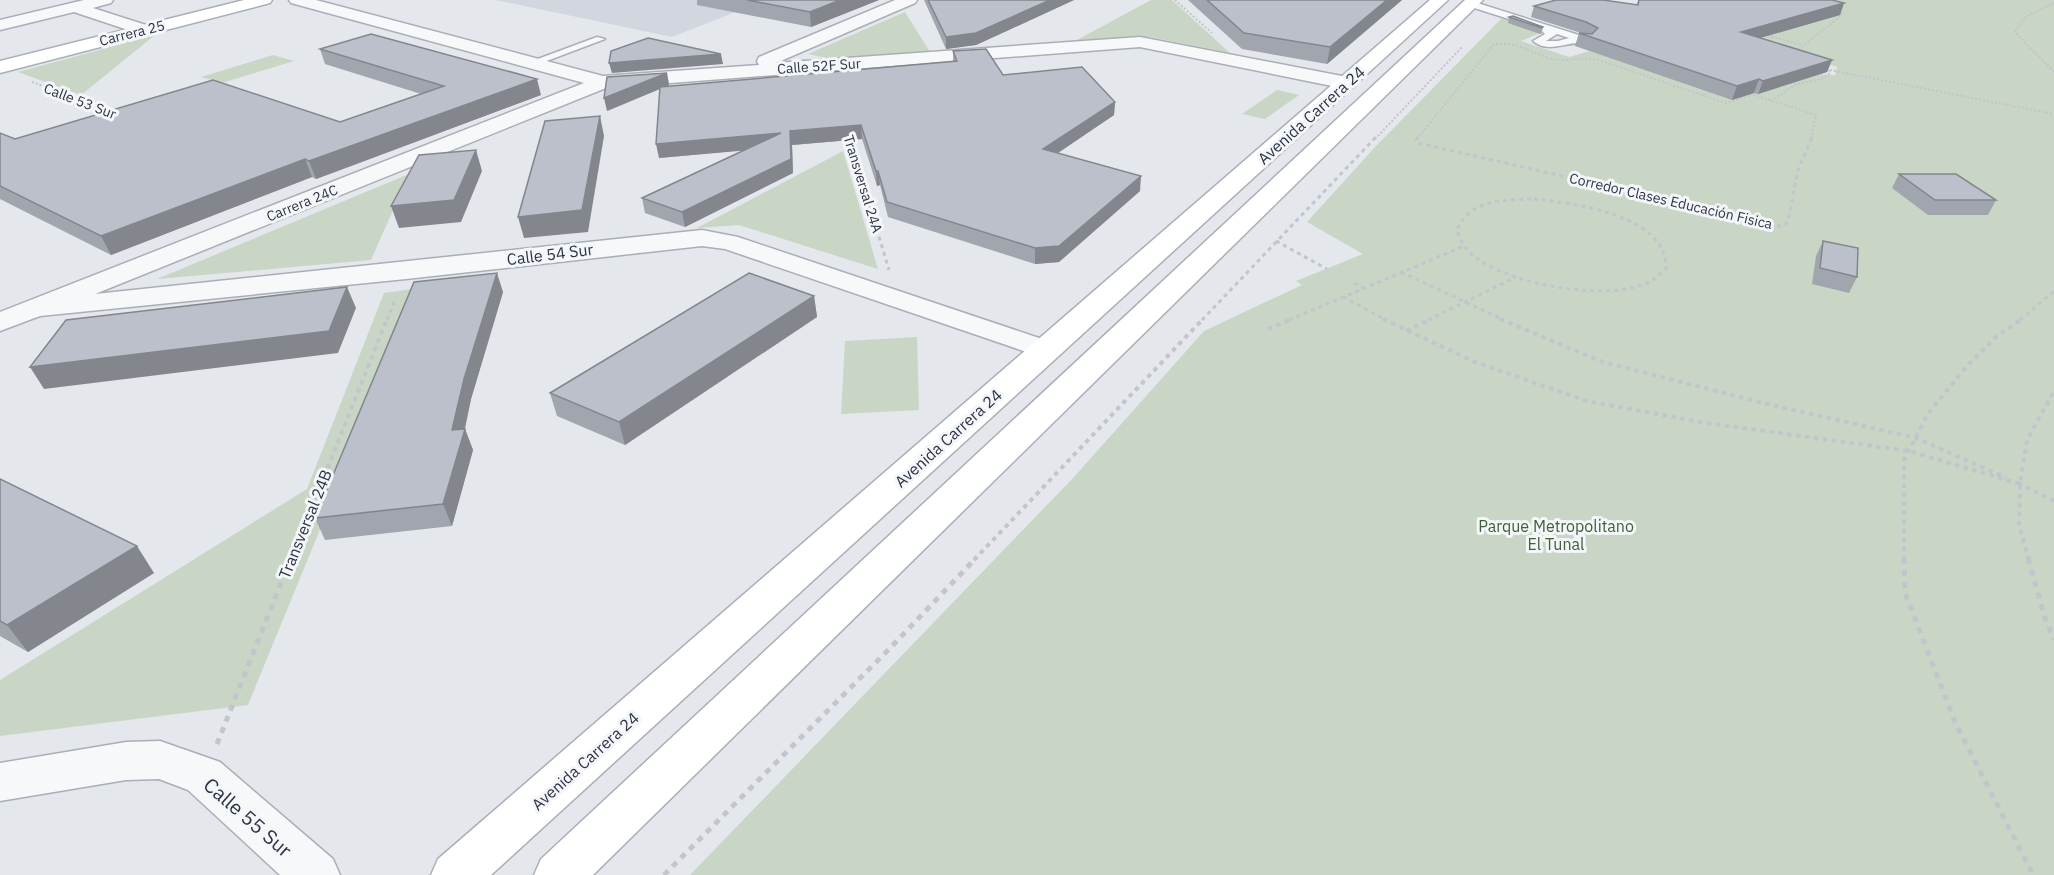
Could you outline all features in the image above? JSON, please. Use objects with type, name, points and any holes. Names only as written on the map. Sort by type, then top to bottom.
[{"type":"main road","name":"Carrera 25","points":[[0,67],[264,0]]},
{"type":"main road","name":"Avenida Carrera 24","points":[[456,875],[1347,83],[1470,4]]},
{"type":"main road","name":"Avenida Carrera 24","points":[[559,875],[1470,4]]},
{"type":"street","points":[[54,0],[143,30]]},
{"type":"street","points":[[0,25],[105,0]]},
{"type":"street","name":"Calle 52F Sur","points":[[297,0],[603,82],[1140,42],[1347,83]]},
{"type":"street","points":[[740,72],[909,0]]},
{"type":"street","name":"Carrera 24C","points":[[0,322],[603,82]]},
{"type":"street","name":"Calle 54 Sur","points":[[36,308],[406,271],[702,238],[729,242],[1047,350]]},
{"type":"street","name":"Calle 55 Sur","points":[[0,782],[126,761],[160,760],[204,776],[315,875]]},
{"type":"lane","points":[[1470,4],[1540,26],[1583,40],[1547,45],[1538,41],[1552,34],[1540,26]]},
{"type":"lane","points":[[532,63],[600,39]]},
{"type":"path","points":[[2054,3],[2027,15],[2018,22],[2015,32],[2054,72]]},
{"type":"path","points":[[664,875],[893,645],[1276,241],[1457,55],[1479,25],[1470,4]]},
{"type":"path","points":[[1790,56],[1801,45],[1842,15],[1842,12],[1833,9]]},
{"type":"path","points":[[1755,32],[1801,45]]},
{"type":"path","name":"Corredor Clases Educación Fisica","points":[[1497,42],[1511,43],[1560,60],[1582,57],[1599,60],[1652,78],[1702,95],[1729,87],[1816,115],[1811,141],[1798,170],[1788,222],[1783,226],[1764,225],[1696,207],[1430,147],[1416,141],[1497,42]]},
{"type":"path","points":[[1825,68],[2054,114]]},
{"type":"path","points":[[1772,101],[1797,84],[1822,79],[1830,73],[1830,70]]},
{"type":"path","points":[[1652,78],[1660,76]]},
{"type":"path","name":"Calle 53 Sur","points":[[25,80],[112,112]]},
{"type":"path","points":[[1702,95],[1726,104],[1753,95]]},
{"type":"path","name":"Transversal 24A","points":[[848,134],[898,299]]},
{"type":"path","points":[[1534,199],[1568,203],[1601,211],[1621,219],[1654,237],[1666,253],[1666,268],[1652,281],[1626,289],[1582,290],[1553,287],[1516,277],[1485,262],[1464,246],[1457,230],[1463,217],[1478,207],[1503,200],[1534,199]]},
{"type":"path","points":[[1276,241],[1327,269]]},
{"type":"path","points":[[1268,328],[1464,246]]},
{"type":"path","name":"Transversal 24B","points":[[204,776],[406,271]]},
{"type":"path","points":[[1401,272],[1463,303],[1603,362],[1762,403],[1916,438],[2054,501]]},
{"type":"path","points":[[1406,331],[1516,277]]},
{"type":"path","points":[[1354,284],[1363,288]]},
{"type":"path","points":[[2033,875],[1955,722],[1905,593],[1902,511],[1904,460],[1927,416],[1968,366],[1996,337],[2033,311],[2054,291]]},
{"type":"path","points":[[1343,297],[1406,331],[1475,362],[1587,401],[1700,422],[1909,452],[2020,484]]},
{"type":"path","points":[[2054,391],[2027,440],[2020,484],[2019,525],[2045,618],[2054,640]]},
{"type":"shaded area","points":[[496,0],[766,0],[672,37]]},
{"type":"green space","points":[[1151,0],[1172,0],[1230,53],[1151,37],[1077,40]]},
{"type":"green space","name":"Parque Metropolitano El Tunal","points":[[1783,0],[2054,0],[2054,875],[690,875],[1074,477],[1204,331],[1302,285],[1296,281],[1363,254],[1307,222],[1376,146],[1502,18],[1540,33],[1521,41],[1569,57],[1590,51],[1658,74],[1680,68],[1835,75],[1837,67],[1742,38]]},
{"type":"green space","points":[[905,12],[930,52],[831,59],[808,54]]},
{"type":"green space","points":[[155,35],[81,95],[18,72]]},
{"type":"green space","points":[[273,55],[294,61],[222,83],[201,77]]},
{"type":"green space","points":[[1277,90],[1299,95],[1265,119],[1242,114]]},
{"type":"green space","points":[[843,151],[878,269],[739,225],[697,228]]},
{"type":"green space","points":[[409,174],[371,260],[157,279]]},
{"type":"green space","points":[[419,288],[248,705],[0,736],[0,680],[307,489],[384,293]]},
{"type":"green space","points":[[917,337],[919,410],[841,414],[845,341]]},
{"type":"building","points":[[747,0],[840,0],[810,12]]},
{"type":"building","points":[[928,0],[1050,0],[976,33],[946,37]]},
{"type":"building","points":[[1207,0],[1387,0],[1330,47],[1244,33]]},
{"type":"building","points":[[1556,0],[1603,0],[1638,5],[1639,0],[1832,0],[1844,3],[1741,32],[1832,60],[1763,81],[1759,79],[1737,86],[1579,33],[1592,34],[1598,28],[1534,6]]},
{"type":"building","points":[[1513,16],[1543,27],[1509,17]]},
{"type":"building","points":[[371,34],[537,79],[309,161],[305,159],[101,236],[0,186],[0,133],[15,139],[213,80],[340,122],[444,86],[320,49]]},
{"type":"building","points":[[648,38],[721,54],[609,63],[611,51]]},
{"type":"building","points":[[986,49],[1003,75],[1082,67],[1115,102],[1043,149],[1141,176],[1059,246],[1035,248],[887,202],[861,125],[790,131],[791,159],[682,212],[642,198],[781,133],[656,144],[660,87],[957,61],[953,51]]},
{"type":"building","points":[[667,73],[604,98],[607,77]]},
{"type":"building","points":[[600,116],[582,210],[518,217],[545,121]]},
{"type":"building","points":[[476,150],[454,200],[391,206],[419,155]]},
{"type":"building","points":[[1899,174],[1956,174],[1996,200],[1935,200]]},
{"type":"building","points":[[1823,241],[1858,248],[1857,277],[1820,268]]},
{"type":"building","points":[[497,273],[464,379],[452,430],[465,429],[443,504],[315,518],[414,282]]},
{"type":"building","points":[[749,273],[814,296],[619,422],[550,393]]},
{"type":"building","points":[[347,287],[329,331],[30,367],[66,320]]},
{"type":"building","points":[[0,479],[137,546],[7,625],[0,621]]}]
